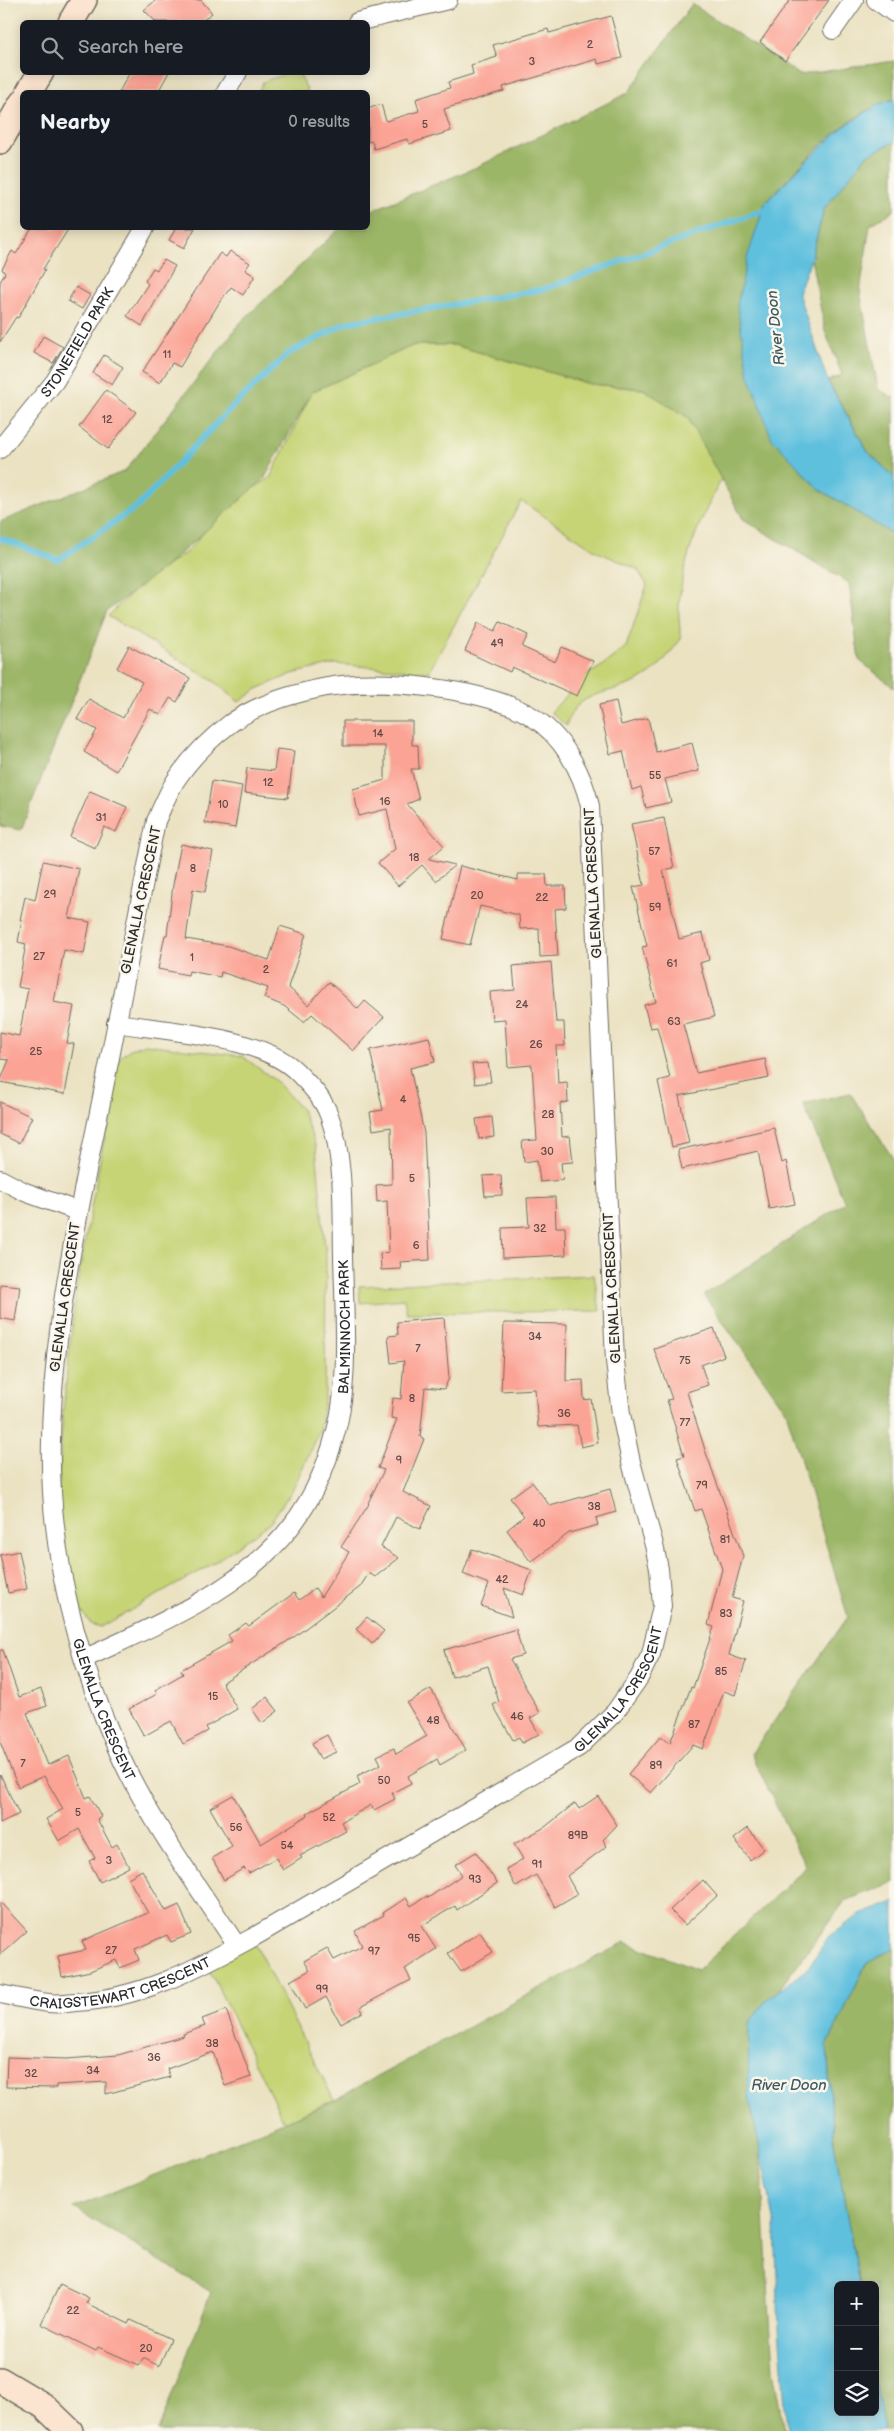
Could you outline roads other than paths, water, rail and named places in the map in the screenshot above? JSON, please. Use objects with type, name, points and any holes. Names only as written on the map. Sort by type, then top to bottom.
[{"type":"street","points":[[72,20],[84,0]]},
{"type":"street","points":[[366,20],[448,0]]},
{"type":"street","points":[[833,30],[854,0]]},
{"type":"street","points":[[876,0],[894,13]]},
{"type":"street","points":[[30,90],[39,75]]},
{"type":"street","points":[[227,90],[236,75]]},
{"type":"street","points":[[0,140],[20,106]]},
{"type":"street","name":"STONEFIELD PARK","points":[[0,449],[55,381],[145,230]]},
{"type":"street","name":"GLENALLA CRESCENT","points":[[368,685],[451,690],[485,696],[510,704],[533,717],[555,737],[573,760],[585,783],[590,806],[615,1361],[621,1414],[658,1569],[662,1606],[657,1633],[651,1654],[629,1694],[615,1712],[579,1747],[236,1946],[140,1795],[116,1746],[84,1659],[60,1562],[52,1493],[53,1378],[78,1211],[116,1023],[156,821],[176,780],[206,745],[232,722],[284,698],[329,687],[368,685]]},
{"type":"street","name":"BALMINNOCH PARK","points":[[84,1659],[156,1625],[239,1577],[274,1547],[303,1509],[324,1471],[337,1429],[343,1396],[344,1311],[341,1191],[335,1136],[328,1112],[314,1091],[294,1069],[265,1050],[235,1042],[116,1023]]},
{"type":"street","points":[[0,1179],[26,1192],[78,1211]]},
{"type":"street","name":"CRAIGSTEWART CRESCENT","points":[[0,1994],[50,2004],[96,2001],[140,1992],[173,1980],[236,1946]]},
{"type":"street","points":[[0,2380],[44,2406],[70,2431]]},
{"type":"water","name":"River Doon","points":[[894,99],[894,142],[866,156],[824,209],[811,259],[798,293],[828,382],[868,452],[894,477],[894,535],[819,489],[772,439],[749,376],[737,306],[747,258],[765,203],[842,128],[877,105]]},
{"type":"water","name":"River Doon","points":[[894,1902],[894,1948],[866,1964],[827,2046],[834,2142],[858,2281],[834,2281],[834,2416],[879,2416],[879,2402],[884,2431],[787,2431],[779,2328],[775,2224],[748,2091],[749,2024],[766,2000],[807,1969],[829,1936],[860,1915]]},
{"type":"waterway","points":[[0,538],[58,560],[138,506],[228,411],[289,353],[346,323],[544,289],[769,208]]}]
